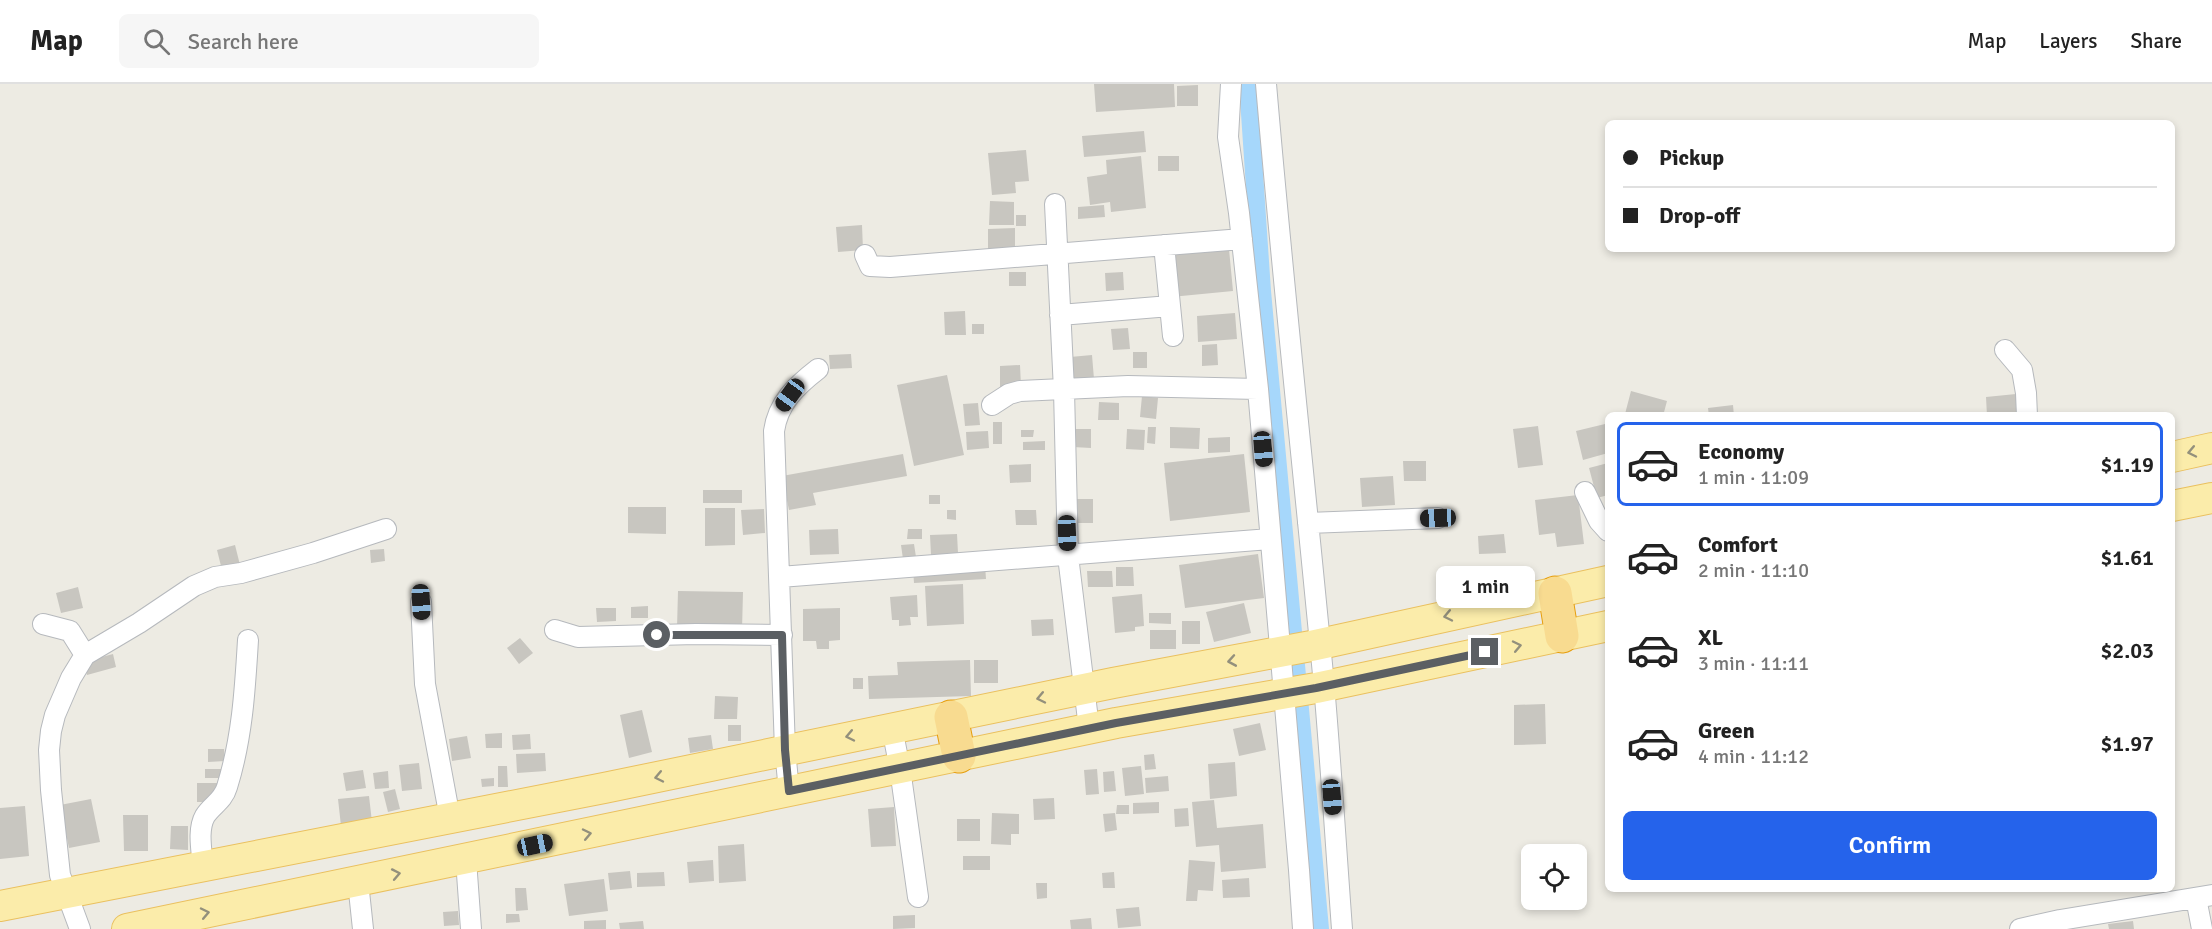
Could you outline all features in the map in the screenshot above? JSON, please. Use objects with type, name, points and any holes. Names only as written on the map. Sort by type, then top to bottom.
[{"type":"highway","points":[[1555,593],[1562,636]]},
{"type":"highway","points":[[951,717],[959,756]]},
{"type":"main road","points":[[2175,456],[2212,448]]},
{"type":"main road","points":[[2175,505],[2212,498]]},
{"type":"main road","points":[[0,906],[450,818],[1083,689],[1300,648],[1605,582]]},
{"type":"main road","points":[[127,929],[1089,729],[1304,690],[1605,627]]},
{"type":"street","points":[[1231,84],[1228,137],[1242,239],[1258,389],[1270,539],[1300,648],[1304,690],[1303,929]]},
{"type":"street","points":[[1266,84],[1282,279],[1308,523],[1300,648],[1304,690],[1342,929]]},
{"type":"street","points":[[1055,204],[1064,390],[1068,556],[1089,729]]},
{"type":"street","points":[[865,255],[870,266],[877,268],[1242,239]]},
{"type":"street","points":[[1164,245],[1173,336]]},
{"type":"street","points":[[1060,315],[1170,306]]},
{"type":"street","points":[[2005,350],[2022,370],[2027,412]]},
{"type":"street","points":[[789,791],[785,750],[774,431],[782,405],[797,385],[818,369]]},
{"type":"street","points":[[992,405],[1009,394],[1020,391],[1128,386],[1258,389]]},
{"type":"street","points":[[1585,492],[1599,521],[1605,528]]},
{"type":"street","points":[[1308,523],[1438,518]]},
{"type":"street","points":[[80,929],[59,865],[51,790],[51,731],[55,715],[71,678],[85,655],[139,623],[194,586],[215,577],[241,573],[313,553],[386,529]]},
{"type":"street","points":[[780,577],[1270,539]]},
{"type":"street","points":[[421,602],[425,684],[450,818]]},
{"type":"street","points":[[43,624],[70,631],[85,655]]},
{"type":"street","points":[[555,630],[578,637],[696,634],[782,635]]},
{"type":"street","points":[[203,867],[202,826],[204,817],[221,800],[226,791],[241,730],[248,640]]},
{"type":"street","points":[[892,728],[918,897]]},
{"type":"street","points":[[466,860],[471,929]]},
{"type":"street","points":[[358,882],[363,929]]},
{"type":"street","points":[[2020,929],[2060,920],[2204,897],[2202,929]]},
{"type":"building","points":[[1094,84],[1174,84],[1175,107],[1096,112]]},
{"type":"building","points":[[1198,85],[1198,106],[1177,106],[1177,86]]},
{"type":"building","points":[[1144,131],[1146,152],[1084,157],[1082,136]]},
{"type":"building","points":[[1026,150],[1029,181],[1015,182],[1016,193],[992,195],[988,153]]},
{"type":"building","points":[[1141,156],[1146,208],[1111,212],[1110,202],[1090,205],[1087,177],[1107,174],[1106,160]]},
{"type":"building","points":[[1158,156],[1179,156],[1179,171],[1158,171]]},
{"type":"building","points":[[990,201],[1014,202],[1014,225],[989,225]]},
{"type":"building","points":[[1104,205],[1105,217],[1078,219],[1078,207]]},
{"type":"building","points":[[1016,215],[1026,215],[1026,226],[1016,226]]},
{"type":"building","points":[[862,225],[863,250],[838,252],[836,227]]},
{"type":"building","points":[[1015,228],[1015,251],[988,252],[988,229]]},
{"type":"building","points":[[1229,249],[1233,291],[1171,297],[1167,255]]},
{"type":"building","points":[[1009,272],[1026,272],[1026,286],[1009,286]]},
{"type":"building","points":[[1123,272],[1124,290],[1106,291],[1105,273]]},
{"type":"building","points":[[965,311],[966,335],[945,335],[944,312]]},
{"type":"building","points":[[1235,313],[1237,339],[1198,342],[1197,316]]},
{"type":"building","points":[[972,324],[984,324],[984,334],[972,334]]},
{"type":"building","points":[[1128,328],[1130,349],[1113,350],[1111,329]]},
{"type":"building","points":[[1217,344],[1218,365],[1202,366],[1202,345]]},
{"type":"building","points":[[1133,352],[1147,352],[1147,368],[1133,368]]},
{"type":"building","points":[[851,354],[852,368],[830,369],[829,355]]},
{"type":"building","points":[[1092,355],[1094,379],[1072,380],[1070,357]]},
{"type":"building","points":[[1020,365],[1021,386],[1000,387],[1000,366]]},
{"type":"building","points":[[947,375],[964,455],[914,466],[897,385]]},
{"type":"building","points":[[1631,391],[1667,401],[1664,412],[1626,412]]},
{"type":"building","points":[[2016,394],[2017,412],[1987,412],[1986,397]]},
{"type":"building","points":[[1142,396],[1158,398],[1156,419],[1140,417]]},
{"type":"building","points":[[1099,402],[1119,403],[1119,420],[1098,420]]},
{"type":"building","points":[[978,403],[980,425],[965,426],[963,404]]},
{"type":"building","points":[[1733,405],[1734,412],[1708,412],[1708,408]]},
{"type":"building","points":[[993,422],[1002,422],[1002,444],[993,444]]},
{"type":"building","points":[[1605,424],[1605,454],[1583,460],[1576,431]]},
{"type":"building","points":[[1538,426],[1543,465],[1518,468],[1513,429]]},
{"type":"building","points":[[1148,427],[1156,427],[1155,444],[1147,443]]},
{"type":"building","points":[[1170,427],[1200,428],[1199,449],[1170,448]]},
{"type":"building","points":[[1074,429],[1091,429],[1091,448],[1073,447]]},
{"type":"building","points":[[1127,429],[1145,430],[1144,450],[1126,449]]},
{"type":"building","points":[[1021,430],[1034,430],[1033,437],[1021,437]]},
{"type":"building","points":[[988,431],[989,448],[967,450],[966,432]]},
{"type":"building","points":[[1230,437],[1230,452],[1208,453],[1208,438]]},
{"type":"building","points":[[1045,441],[1045,450],[1023,450],[1023,442]]},
{"type":"building","points":[[903,454],[907,476],[813,493],[816,505],[789,510],[782,476]]},
{"type":"building","points":[[1244,454],[1250,512],[1170,521],[1164,463]]},
{"type":"building","points":[[1403,461],[1426,461],[1426,481],[1404,481]]},
{"type":"building","points":[[1031,464],[1031,482],[1010,483],[1009,465]]},
{"type":"building","points":[[1605,464],[1605,496],[1597,498],[1589,468]]},
{"type":"building","points":[[1393,476],[1395,505],[1362,507],[1360,478]]},
{"type":"building","points":[[703,490],[742,490],[742,503],[703,503]]},
{"type":"building","points":[[929,495],[940,495],[940,504],[929,504]]},
{"type":"building","points":[[1578,495],[1584,544],[1557,547],[1555,533],[1539,535],[1535,500]]},
{"type":"building","points":[[1077,499],[1093,499],[1093,523],[1078,523]]},
{"type":"building","points":[[628,507],[666,507],[666,534],[628,533]]},
{"type":"building","points":[[705,508],[735,508],[735,545],[705,546]]},
{"type":"building","points":[[764,509],[765,533],[743,535],[741,510]]},
{"type":"building","points":[[947,510],[956,510],[956,520],[947,519]]},
{"type":"building","points":[[1015,510],[1036,510],[1037,525],[1016,525]]},
{"type":"building","points":[[838,529],[839,554],[810,555],[809,530]]},
{"type":"building","points":[[908,529],[922,529],[922,539],[907,539]]},
{"type":"building","points":[[957,534],[958,553],[931,555],[930,535]]},
{"type":"building","points":[[1504,534],[1506,553],[1479,554],[1478,536]]},
{"type":"building","points":[[914,544],[916,557],[903,559],[901,545]]},
{"type":"building","points":[[235,545],[240,565],[222,570],[217,550]]},
{"type":"building","points":[[384,549],[385,561],[371,563],[370,550]]},
{"type":"building","points":[[1258,554],[1264,598],[1185,608],[1179,565]]},
{"type":"building","points":[[985,565],[986,579],[914,583],[913,569]]},
{"type":"building","points":[[1116,567],[1133,567],[1134,586],[1116,586]]},
{"type":"building","points":[[1087,571],[1112,571],[1113,587],[1088,587]]},
{"type":"building","points":[[963,584],[964,624],[927,626],[925,586]]},
{"type":"building","points":[[78,587],[83,608],[61,613],[56,593]]},
{"type":"building","points":[[678,591],[743,592],[742,630],[677,628]]},
{"type":"building","points":[[1142,594],[1144,626],[1135,627],[1135,631],[1115,633],[1112,597]]},
{"type":"building","points":[[917,595],[918,617],[910,617],[911,625],[899,626],[899,620],[892,620],[890,597]]},
{"type":"building","points":[[1244,603],[1251,633],[1214,642],[1206,612]]},
{"type":"building","points":[[648,606],[648,618],[631,618],[631,607]]},
{"type":"building","points":[[596,608],[616,608],[616,621],[597,622]]},
{"type":"building","points":[[840,608],[840,640],[829,641],[829,649],[817,649],[816,641],[803,641],[803,609]]},
{"type":"building","points":[[1149,613],[1171,613],[1171,624],[1149,623]]},
{"type":"building","points":[[1053,619],[1054,635],[1032,636],[1031,620]]},
{"type":"building","points":[[1182,621],[1200,621],[1200,644],[1182,644]]},
{"type":"building","points":[[1150,630],[1176,630],[1176,649],[1150,649]]},
{"type":"building","points":[[520,638],[533,653],[519,664],[507,648]]},
{"type":"building","points":[[113,654],[116,667],[87,675],[83,662]]},
{"type":"building","points":[[970,660],[971,696],[869,699],[868,676],[898,675],[897,662]]},
{"type":"building","points":[[974,660],[998,660],[998,683],[974,683]]},
{"type":"building","points":[[853,678],[863,678],[863,689],[853,689]]},
{"type":"building","points":[[715,696],[738,697],[737,719],[714,719]]},
{"type":"building","points":[[1545,704],[1546,744],[1514,745],[1514,705]]},
{"type":"building","points":[[642,710],[652,752],[629,758],[620,715]]},
{"type":"building","points":[[1260,723],[1266,750],[1239,756],[1233,729]]},
{"type":"building","points":[[728,725],[741,725],[741,741],[728,741]]},
{"type":"building","points":[[502,733],[502,748],[486,748],[485,734]]},
{"type":"building","points":[[530,734],[531,749],[513,750],[512,735]]},
{"type":"building","points":[[711,735],[713,749],[690,753],[688,738]]},
{"type":"building","points":[[467,736],[471,758],[452,761],[449,739]]},
{"type":"building","points":[[208,749],[224,749],[225,761],[208,762]]},
{"type":"building","points":[[545,753],[546,771],[517,773],[516,754]]},
{"type":"building","points":[[1154,754],[1156,769],[1145,770],[1144,755]]},
{"type":"building","points":[[1235,762],[1237,796],[1210,799],[1208,764]]},
{"type":"building","points":[[419,763],[422,789],[402,791],[399,765]]},
{"type":"building","points":[[498,766],[507,766],[508,787],[498,787]]},
{"type":"building","points":[[1141,766],[1144,794],[1125,796],[1122,768]]},
{"type":"building","points":[[205,769],[221,769],[221,778],[205,778]]},
{"type":"building","points":[[1097,769],[1099,794],[1086,795],[1084,770]]},
{"type":"building","points":[[363,770],[366,788],[346,791],[343,773]]},
{"type":"building","points":[[388,771],[389,788],[375,789],[373,773]]},
{"type":"building","points":[[1114,771],[1116,791],[1104,792],[1103,772]]},
{"type":"building","points":[[1168,776],[1169,791],[1146,793],[1145,778]]},
{"type":"building","points":[[494,778],[494,786],[482,787],[481,779]]},
{"type":"building","points":[[197,783],[217,783],[217,802],[197,802]]},
{"type":"building","points":[[395,789],[400,809],[388,812],[383,792]]},
{"type":"building","points":[[369,796],[372,822],[341,826],[338,799]]},
{"type":"building","points":[[1054,798],[1055,819],[1034,820],[1033,799]]},
{"type":"building","points":[[91,799],[100,842],[69,848],[60,805]]},
{"type":"building","points":[[1214,800],[1217,828],[1263,824],[1266,868],[1221,872],[1219,845],[1196,847],[1192,802]]},
{"type":"building","points":[[1159,802],[1159,813],[1133,814],[1133,803]]},
{"type":"building","points":[[1117,805],[1129,805],[1129,814],[1116,814]]},
{"type":"building","points":[[25,806],[29,856],[0,859],[0,808]]},
{"type":"building","points":[[894,807],[896,846],[871,847],[868,809]]},
{"type":"building","points":[[1188,808],[1189,826],[1175,827],[1174,809]]},
{"type":"building","points":[[992,813],[1019,814],[1019,834],[1011,834],[1011,845],[991,844]]},
{"type":"building","points":[[1115,813],[1117,830],[1105,832],[1103,814]]},
{"type":"building","points":[[123,815],[148,815],[148,851],[124,851]]},
{"type":"building","points":[[957,819],[980,819],[980,841],[957,841]]},
{"type":"building","points":[[171,826],[188,826],[188,850],[170,849]]},
{"type":"building","points":[[744,844],[746,881],[719,883],[718,846]]},
{"type":"building","points":[[963,856],[990,856],[990,870],[963,870]]},
{"type":"building","points":[[713,860],[714,881],[689,883],[687,862]]},
{"type":"building","points":[[1189,860],[1215,862],[1213,891],[1198,890],[1197,901],[1186,901]]},
{"type":"building","points":[[630,871],[632,888],[610,890],[608,873]]},
{"type":"building","points":[[664,872],[665,886],[637,887],[637,873]]},
{"type":"building","points":[[1114,872],[1115,888],[1103,888],[1102,873]]},
{"type":"building","points":[[1249,878],[1250,897],[1223,898],[1222,880]]},
{"type":"building","points":[[604,879],[608,911],[569,916],[564,884]]},
{"type":"building","points":[[1036,883],[1047,883],[1047,898],[1037,899]]},
{"type":"building","points":[[515,888],[526,888],[528,910],[516,911]]},
{"type":"building","points":[[1139,907],[1141,926],[1118,928],[1116,909]]},
{"type":"building","points":[[458,911],[459,925],[444,926],[443,912]]},
{"type":"building","points":[[506,914],[519,914],[520,922],[506,923]]},
{"type":"building","points":[[915,915],[915,928],[893,929],[893,916]]},
{"type":"building","points":[[1091,918],[1092,929],[1071,929],[1070,920]]},
{"type":"building","points":[[606,920],[606,929],[584,929],[584,921]]},
{"type":"building","points":[[643,921],[644,929],[620,929],[619,923]]},
{"type":"building","points":[[2133,921],[2134,929],[2109,929],[2108,924]]},
{"type":"waterway","points":[[1248,84],[1262,291],[1320,929]]},
{"type":"route","points":[[657,635],[782,635],[785,750],[789,791],[1116,723],[1316,688],[1485,652]]}]
